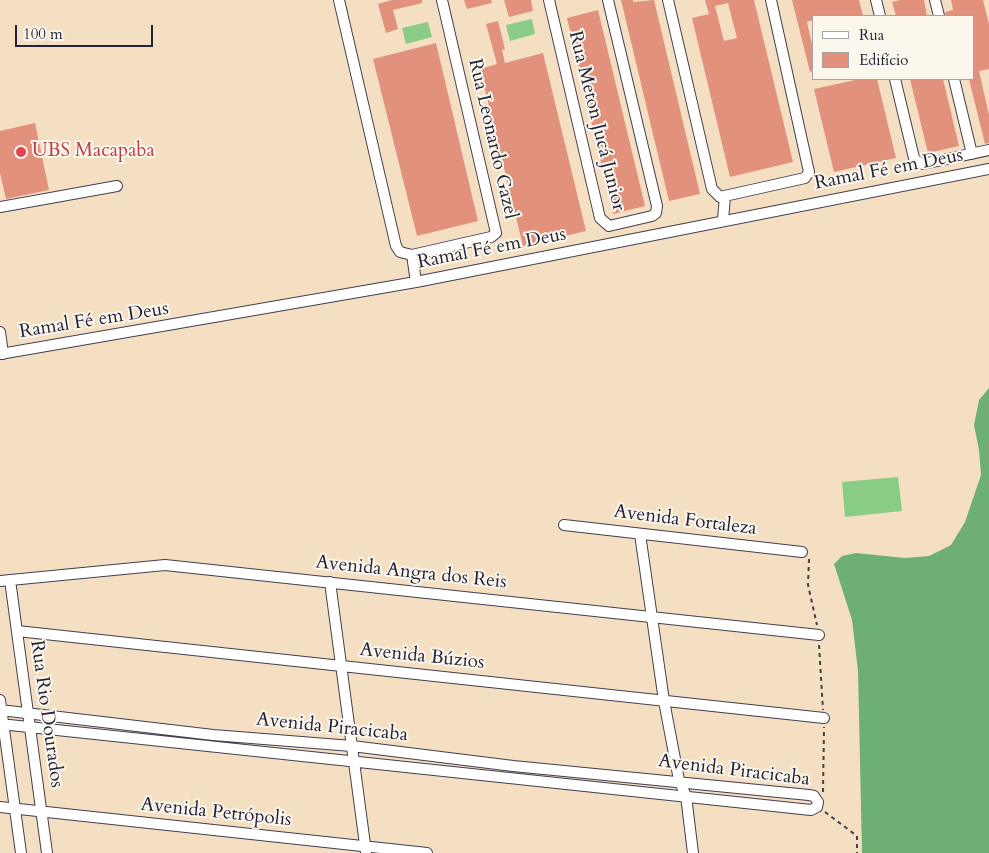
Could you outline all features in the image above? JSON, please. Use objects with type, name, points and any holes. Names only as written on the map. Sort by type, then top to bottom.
[{"type":"street","points":[[338,0],[396,246],[400,252],[412,255],[416,282]]},
{"type":"street","name":"Rua Leonardo Gazel","points":[[412,255],[492,237],[496,232],[442,0]]},
{"type":"street","name":"Rua Meton Jucá Junior","points":[[549,0],[600,218],[609,226],[652,216],[656,213],[657,206],[608,0]]},
{"type":"street","points":[[668,0],[720,195],[723,220]]},
{"type":"street","points":[[720,195],[805,178],[810,172],[771,0]]},
{"type":"street","points":[[876,0],[880,15]]},
{"type":"street","points":[[935,0],[939,15]]},
{"type":"street","points":[[895,80],[916,161],[923,164],[989,150]]},
{"type":"street","points":[[954,80],[972,154]]},
{"type":"street","name":"Ramal Fé em Deus","points":[[1,354],[416,282],[989,169]]},
{"type":"street","points":[[0,207],[117,186]]},
{"type":"street","points":[[609,226],[612,243]]},
{"type":"street","points":[[0,332],[1,354]]},
{"type":"street","name":"Avenida Fortaleza","points":[[564,525],[802,552]]},
{"type":"street","points":[[640,534],[664,701],[679,780],[686,796],[692,853]]},
{"type":"street","name":"Avenida Angra dos Reis","points":[[5,581],[165,565],[819,634]]},
{"type":"street","name":"Rua Rio Dourados","points":[[5,581],[17,631],[47,853]]},
{"type":"street","points":[[330,582],[366,850]]},
{"type":"street","name":"Avenida Búzios","points":[[17,631],[824,718]]},
{"type":"street","points":[[0,707],[21,853]]},
{"type":"street","name":"Avenida Piracicaba","points":[[0,707],[28,713],[213,734],[352,746],[513,766],[679,780],[809,795],[814,796],[818,802],[817,807],[811,810],[2,724]]},
{"type":"street","name":"Avenida Petrópolis","points":[[0,807],[366,850],[427,853]]},
{"type":"path","points":[[802,552],[809,557],[808,585],[819,634],[820,682],[824,718],[823,794]]},
{"type":"path","points":[[825,808],[826,814],[857,836],[857,853]]},
{"type":"green space","points":[[532,19],[535,34],[510,41],[506,25]]},
{"type":"green space","points":[[428,22],[432,37],[406,44],[402,28]]},
{"type":"green space","points":[[989,388],[989,853],[862,853],[858,671],[852,620],[834,564],[842,556],[856,553],[905,558],[929,556],[951,545],[965,522],[981,475],[974,425],[979,400]]},
{"type":"green space","points":[[898,477],[902,511],[845,517],[842,482]]},
{"type":"building","points":[[392,0],[422,0],[422,3],[393,10],[398,29],[386,33],[378,4]]},
{"type":"building","points":[[464,0],[491,0],[492,3],[467,9]]},
{"type":"building","points":[[504,0],[531,0],[533,11],[509,17]]},
{"type":"building","points":[[621,0],[633,0],[633,2],[654,0],[700,194],[669,201]]},
{"type":"building","points":[[705,0],[754,0],[793,162],[730,177],[692,18],[709,14]],"holes":[[[728,3],[737,38],[724,41],[715,6]]]},
{"type":"building","points":[[792,0],[859,0],[863,15],[812,15],[812,20],[807,22],[812,44],[812,71],[810,72]]},
{"type":"building","points":[[924,0],[927,15],[896,15],[892,2]]},
{"type":"building","points":[[951,0],[983,0],[989,24],[989,69],[979,71],[989,115],[989,143],[985,144],[969,80],[974,80],[974,15],[946,15],[945,12],[953,10]]},
{"type":"building","points":[[598,10],[645,206],[613,214],[567,18]]},
{"type":"building","points":[[498,21],[505,49],[502,50],[505,63],[543,53],[586,231],[523,246],[480,69],[497,64],[486,24]]},
{"type":"building","points":[[436,43],[478,221],[417,236],[373,59]]},
{"type":"building","points":[[855,80],[877,80],[896,158],[834,172],[814,89]]},
{"type":"building","points":[[910,80],[943,80],[959,146],[928,153]]},
{"type":"building","name":"UBS Macapaba","points":[[35,123],[49,190],[6,199],[0,173],[0,131]]},
{"type":"place","name":"UBS Macapaba","points":[[21,152]]}]
